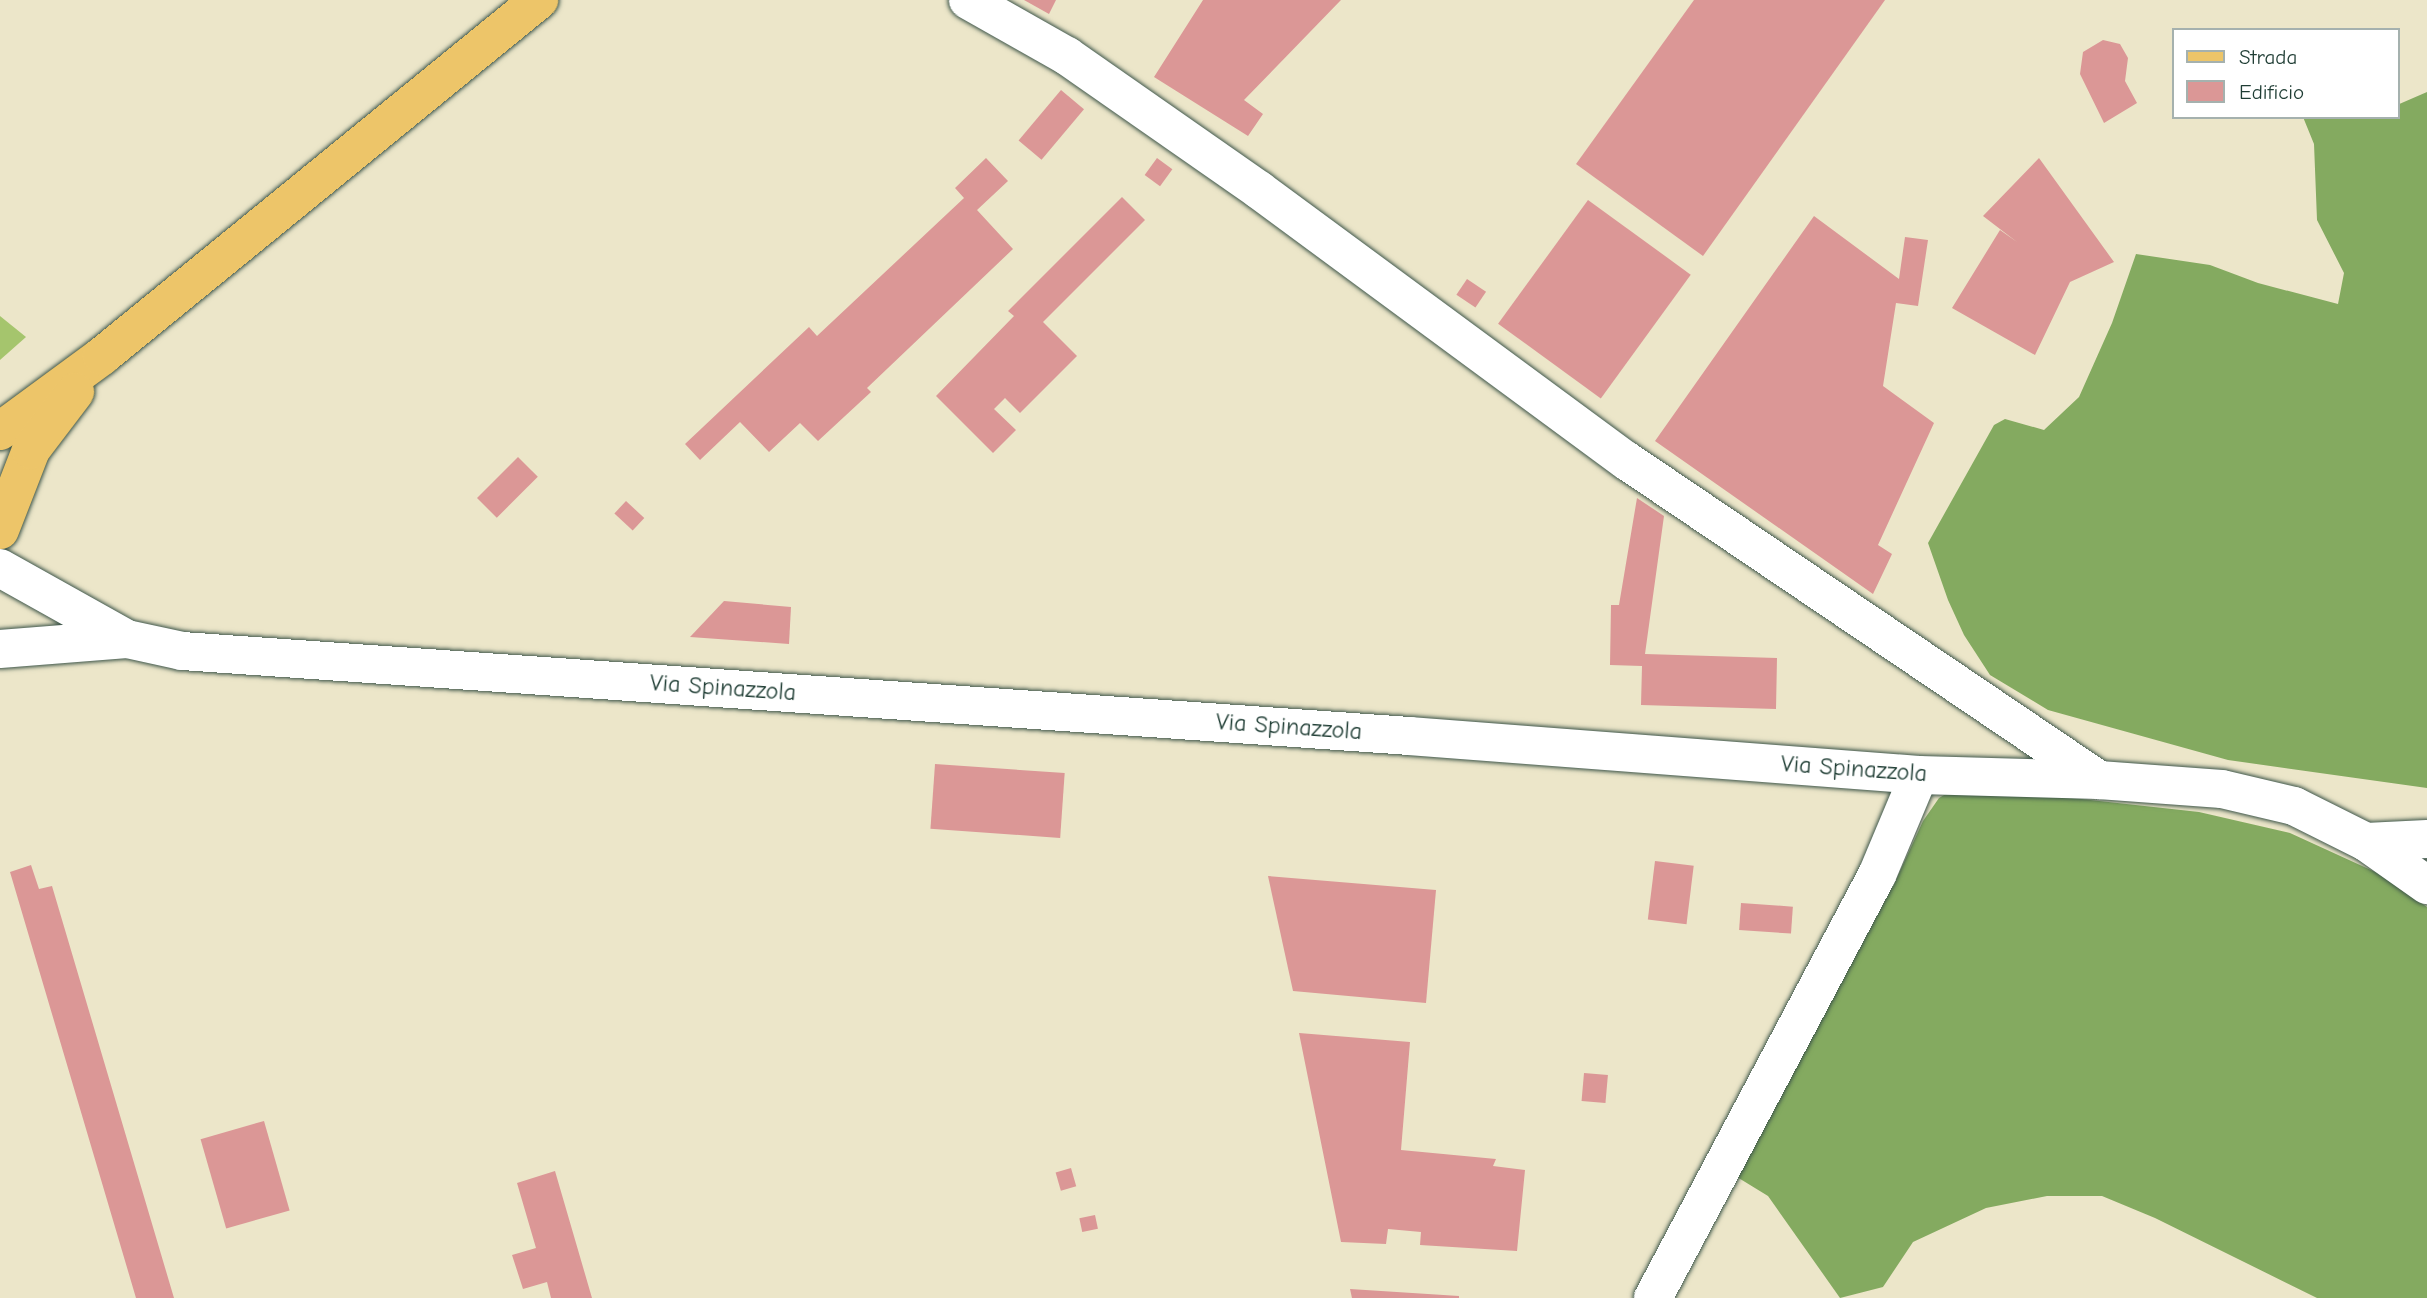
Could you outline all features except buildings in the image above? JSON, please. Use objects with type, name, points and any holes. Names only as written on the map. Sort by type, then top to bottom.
[{"type":"main road","points":[[0,431],[102,356],[538,0]]},
{"type":"main road","points":[[0,530],[31,450],[102,356]]},
{"type":"street","points":[[968,0],[1066,56],[1259,190],[1627,461],[2099,780]]},
{"type":"street","points":[[0,568],[127,639]]},
{"type":"street","points":[[0,649],[127,639]]},
{"type":"street","name":"Via Spinazzola","points":[[127,639],[196,652],[1409,736],[1919,775],[2099,780],[2234,791],[2294,806],[2366,842],[2427,885]]},
{"type":"street","points":[[1653,1298],[1877,875],[1919,775]]},
{"type":"street","points":[[2366,842],[2427,839]]},
{"type":"green space","points":[[2427,92],[2427,788],[2228,760],[2048,710],[1990,675],[1964,635],[1948,600],[1928,543],[1994,425],[2005,419],[2044,430],[2079,397],[2112,323],[2136,254],[2210,265],[2258,283],[2338,304],[2344,273],[2317,220],[2314,144],[2304,119],[2399,119],[2399,104]]},
{"type":"green space","points":[[0,316],[26,337],[0,360]]},
{"type":"green space","points":[[1951,791],[2072,798],[2199,812],[2290,833],[2384,876],[2427,907],[2427,1298],[2317,1298],[2155,1218],[2102,1196],[2047,1196],[1986,1208],[1913,1242],[1883,1287],[1840,1298],[1768,1196],[1737,1177],[1895,882],[1923,821],[1939,798]]}]
